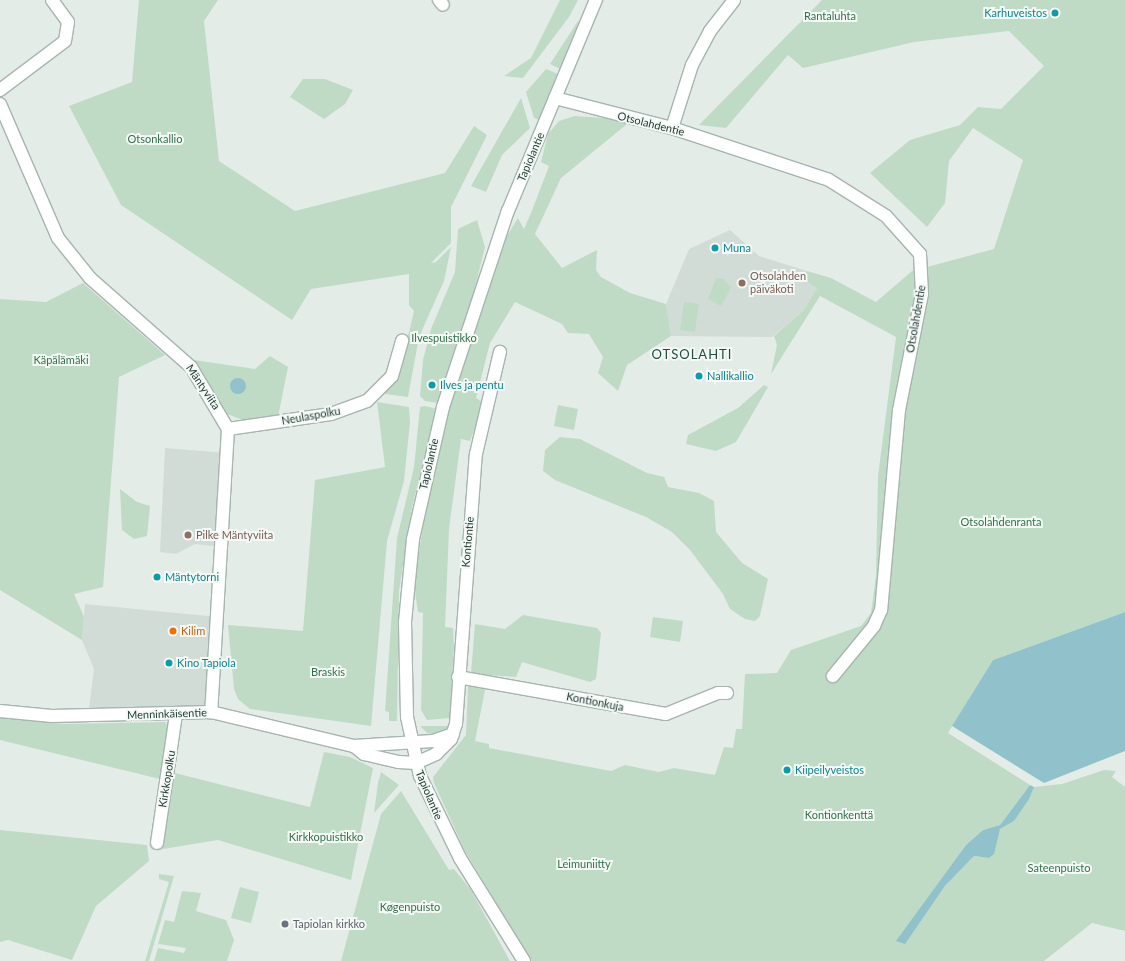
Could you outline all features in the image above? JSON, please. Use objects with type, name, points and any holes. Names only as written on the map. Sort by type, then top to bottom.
[{"type":"street","points":[[0,90],[64,41],[68,22],[52,0]]},
{"type":"street","name":"Tapiolantie","points":[[524,961],[505,934],[441,824],[416,763],[411,740],[404,671],[405,622],[413,539],[426,473],[443,407],[492,254],[596,0]]},
{"type":"street","points":[[672,128],[692,65],[710,30],[734,0]]},
{"type":"street","name":"Otsolahdentie","points":[[555,98],[672,128],[848,189],[886,216],[920,254],[922,294],[899,410],[881,610],[874,626],[834,676]]},
{"type":"street","name":"Mäntyviita","points":[[0,104],[50,223],[70,256],[101,288],[173,347],[197,375],[228,430]]},
{"type":"street","name":"Neulaspolku","points":[[228,430],[331,414],[367,401],[392,376],[402,340]]},
{"type":"street","name":"Kontiontie","points":[[453,734],[476,454],[500,352]]},
{"type":"street","points":[[212,712],[228,430]]},
{"type":"street","name":"Kontionkuja","points":[[458,677],[666,714],[718,693],[727,693]]},
{"type":"street","name":"Menninkäisentie","points":[[0,711],[52,716],[176,715],[212,712],[354,746],[411,740]]},
{"type":"street","name":"Kirkkopolku","points":[[157,843],[176,715]]},
{"type":"street","points":[[411,740],[433,741],[453,734]]},
{"type":"street","points":[[416,763],[436,754],[453,734]]},
{"type":"street","name":"Menninkäisentie","points":[[354,746],[364,754],[416,763]]},
{"type":"street","name":"Tapiolantie","points":[[505,934],[514,961]]},
{"type":"shaded area","name":"Otsolahden päiväkoti","points":[[730,230],[759,256],[807,271],[802,279],[817,288],[804,310],[772,337],[671,336],[666,304],[689,249]]},
{"type":"shaded area","points":[[165,448],[227,453],[221,547],[195,544],[176,554],[160,552]]},
{"type":"shaded area","points":[[85,604],[218,617],[211,712],[89,709],[94,669],[82,640]]},
{"type":"green space","name":"Otsonkallio","points":[[139,0],[218,0],[204,21],[219,161],[295,211],[445,173],[474,126],[487,135],[451,207],[451,243],[431,263],[436,262],[451,247],[444,281],[419,337],[408,397],[385,394],[401,363],[414,311],[409,305],[409,274],[311,289],[292,320],[121,205],[69,106],[132,82]]},
{"type":"green space","points":[[560,0],[578,0],[569,17],[523,78],[504,76],[531,58]]},
{"type":"green space","points":[[822,0],[1125,0],[1125,612],[993,660],[948,733],[1030,785],[1000,825],[983,830],[966,845],[897,941],[907,940],[945,886],[974,856],[989,858],[1000,829],[1014,821],[1034,787],[1062,784],[1104,770],[1116,771],[1112,777],[1125,787],[1125,931],[1092,923],[1044,961],[531,961],[465,851],[434,783],[433,777],[466,735],[468,687],[470,683],[486,685],[475,741],[489,744],[489,748],[611,771],[625,765],[659,772],[674,768],[715,775],[724,747],[733,748],[736,729],[742,729],[745,674],[777,673],[791,650],[861,626],[871,613],[876,575],[878,476],[896,337],[820,296],[771,374],[777,345],[774,336],[804,310],[817,288],[802,279],[807,271],[831,278],[876,302],[912,271],[994,249],[1023,160],[973,128],[949,161],[945,203],[927,227],[870,173],[910,140],[960,125],[978,107],[1001,109],[1044,66],[1009,31],[914,42],[803,68],[788,55],[726,128],[699,125]]},
{"type":"green space","points":[[578,21],[579,24],[560,69],[550,64]]},
{"type":"green space","points":[[546,69],[558,74],[539,120],[534,118],[526,92]]},
{"type":"green space","points":[[303,79],[325,79],[353,90],[345,104],[324,119],[290,97]]},
{"type":"green space","points":[[521,98],[530,128],[502,155],[486,192],[471,186]]},
{"type":"green space","points":[[575,116],[632,120],[561,178],[535,234],[562,268],[597,250],[596,270],[601,277],[630,293],[666,304],[671,336],[627,365],[618,391],[598,373],[603,357],[589,334],[568,333],[562,324],[515,302],[490,343],[476,398],[484,403],[470,441],[461,439],[449,529],[445,627],[453,628],[454,646],[450,718],[427,720],[421,710],[423,613],[418,612],[414,585],[428,493],[446,419],[498,250],[518,218],[524,229],[531,213],[549,166],[541,162],[548,134],[559,121]]},
{"type":"green space","name":"Ilvespuistikko","points":[[477,220],[485,247],[473,296],[438,403],[425,401],[420,396],[423,360],[431,329],[455,272],[458,229]]},
{"type":"green space","points":[[716,278],[724,279],[731,288],[721,306],[708,299]]},
{"type":"green space","name":"Käpälämäki","points":[[83,283],[165,355],[119,377],[103,587],[74,594],[84,617],[82,640],[0,590],[0,299],[46,302]]},
{"type":"green space","points":[[684,302],[699,304],[695,332],[680,330]]},
{"type":"green space","points":[[270,356],[288,367],[278,417],[245,421],[227,414],[194,360],[255,369]]},
{"type":"green space","points":[[764,385],[768,387],[736,442],[716,451],[686,444],[688,435],[738,408]]},
{"type":"green space","name":"Braskis","points":[[377,402],[409,407],[410,422],[404,481],[387,541],[371,726],[250,709],[238,699],[234,689],[228,625],[303,631],[315,480],[385,467]]},
{"type":"green space","points":[[558,405],[578,409],[574,430],[554,426]]},
{"type":"green space","points":[[425,406],[437,409],[412,507],[399,591],[397,721],[389,721],[389,712],[385,711],[397,538],[414,467],[420,407]]},
{"type":"green space","points":[[560,437],[580,439],[647,473],[664,477],[668,487],[699,493],[714,501],[716,532],[742,563],[768,579],[760,616],[755,621],[745,619],[730,609],[723,594],[690,550],[672,532],[646,517],[555,480],[543,471],[545,450]]},
{"type":"green space","points":[[120,489],[137,502],[150,506],[147,536],[134,539],[122,530]]},
{"type":"green space","points":[[523,615],[597,628],[601,633],[596,679],[590,682],[522,662],[516,677],[471,674],[475,624],[505,629]]},
{"type":"green space","points":[[653,617],[683,621],[680,642],[650,637]]},
{"type":"green space","points":[[0,718],[65,724],[165,722],[169,728],[160,779],[0,740]]},
{"type":"green space","points":[[420,726],[450,726],[438,735],[427,733]]},
{"type":"green space","name":"Kirkkopuistikko","points":[[324,752],[350,757],[373,768],[351,880],[218,840],[163,849],[171,772],[310,807]]},
{"type":"green space","points":[[381,772],[399,785],[374,813],[378,783]]},
{"type":"green space","name":"Køgenpuisto","points":[[401,791],[449,870],[454,869],[471,890],[510,961],[341,961],[381,814]]},
{"type":"green space","points":[[0,830],[147,845],[149,861],[96,906],[72,960],[8,940],[0,942]]},
{"type":"green space","points":[[159,874],[174,876],[149,961],[145,961],[169,882],[159,879]]},
{"type":"green space","points":[[240,887],[259,892],[251,923],[231,918]]},
{"type":"green space","points":[[182,891],[201,893],[196,911],[226,920],[234,940],[227,961],[154,961],[158,948],[184,953],[186,948],[158,944],[165,920],[174,922]]},
{"type":"water","points":[[238,378],[245,383],[246,386],[241,393],[238,394],[231,389],[230,386],[235,379]]},
{"type":"water","points":[[1125,612],[1125,751],[1044,783],[952,726],[993,660]]},
{"type":"water","points":[[1030,785],[1034,787],[1029,799],[1014,821],[1000,829],[994,854],[989,858],[974,856],[945,886],[905,944],[896,941],[966,845],[983,830],[1000,825]]},
{"type":"place","name":"Karhuveistos","points":[[1055,13]]},
{"type":"place","name":"Muna","points":[[715,248]]},
{"type":"place","name":"Otsolahden päiväkoti","points":[[742,283]]},
{"type":"place","name":"Nallikallio","points":[[699,376]]},
{"type":"place","name":"Ilves ja pentu","points":[[432,385]]},
{"type":"place","name":"Pilke Mäntyviita","points":[[188,535]]},
{"type":"place","name":"Mäntytorni","points":[[157,577]]},
{"type":"place","name":"Kilim","points":[[173,631]]},
{"type":"place","name":"Kino Tapiola","points":[[169,663]]},
{"type":"place","name":"Kiipeilyveistos","points":[[787,770]]},
{"type":"place","name":"Tapiolan kirkko","points":[[285,924]]},
{"type":"district","name":"OTSOLAHTI","points":[[692,354]]},
{"type":"park label","name":"Rantaluhta","points":[[830,16]]},
{"type":"park label","name":"Otsolahdenranta","points":[[1001,522]]},
{"type":"park label","name":"Kontionkenttä","points":[[839,815]]},
{"type":"park label","name":"Leimuniitty","points":[[584,864]]},
{"type":"park label","name":"Sateenpuisto","points":[[1059,868]]}]
